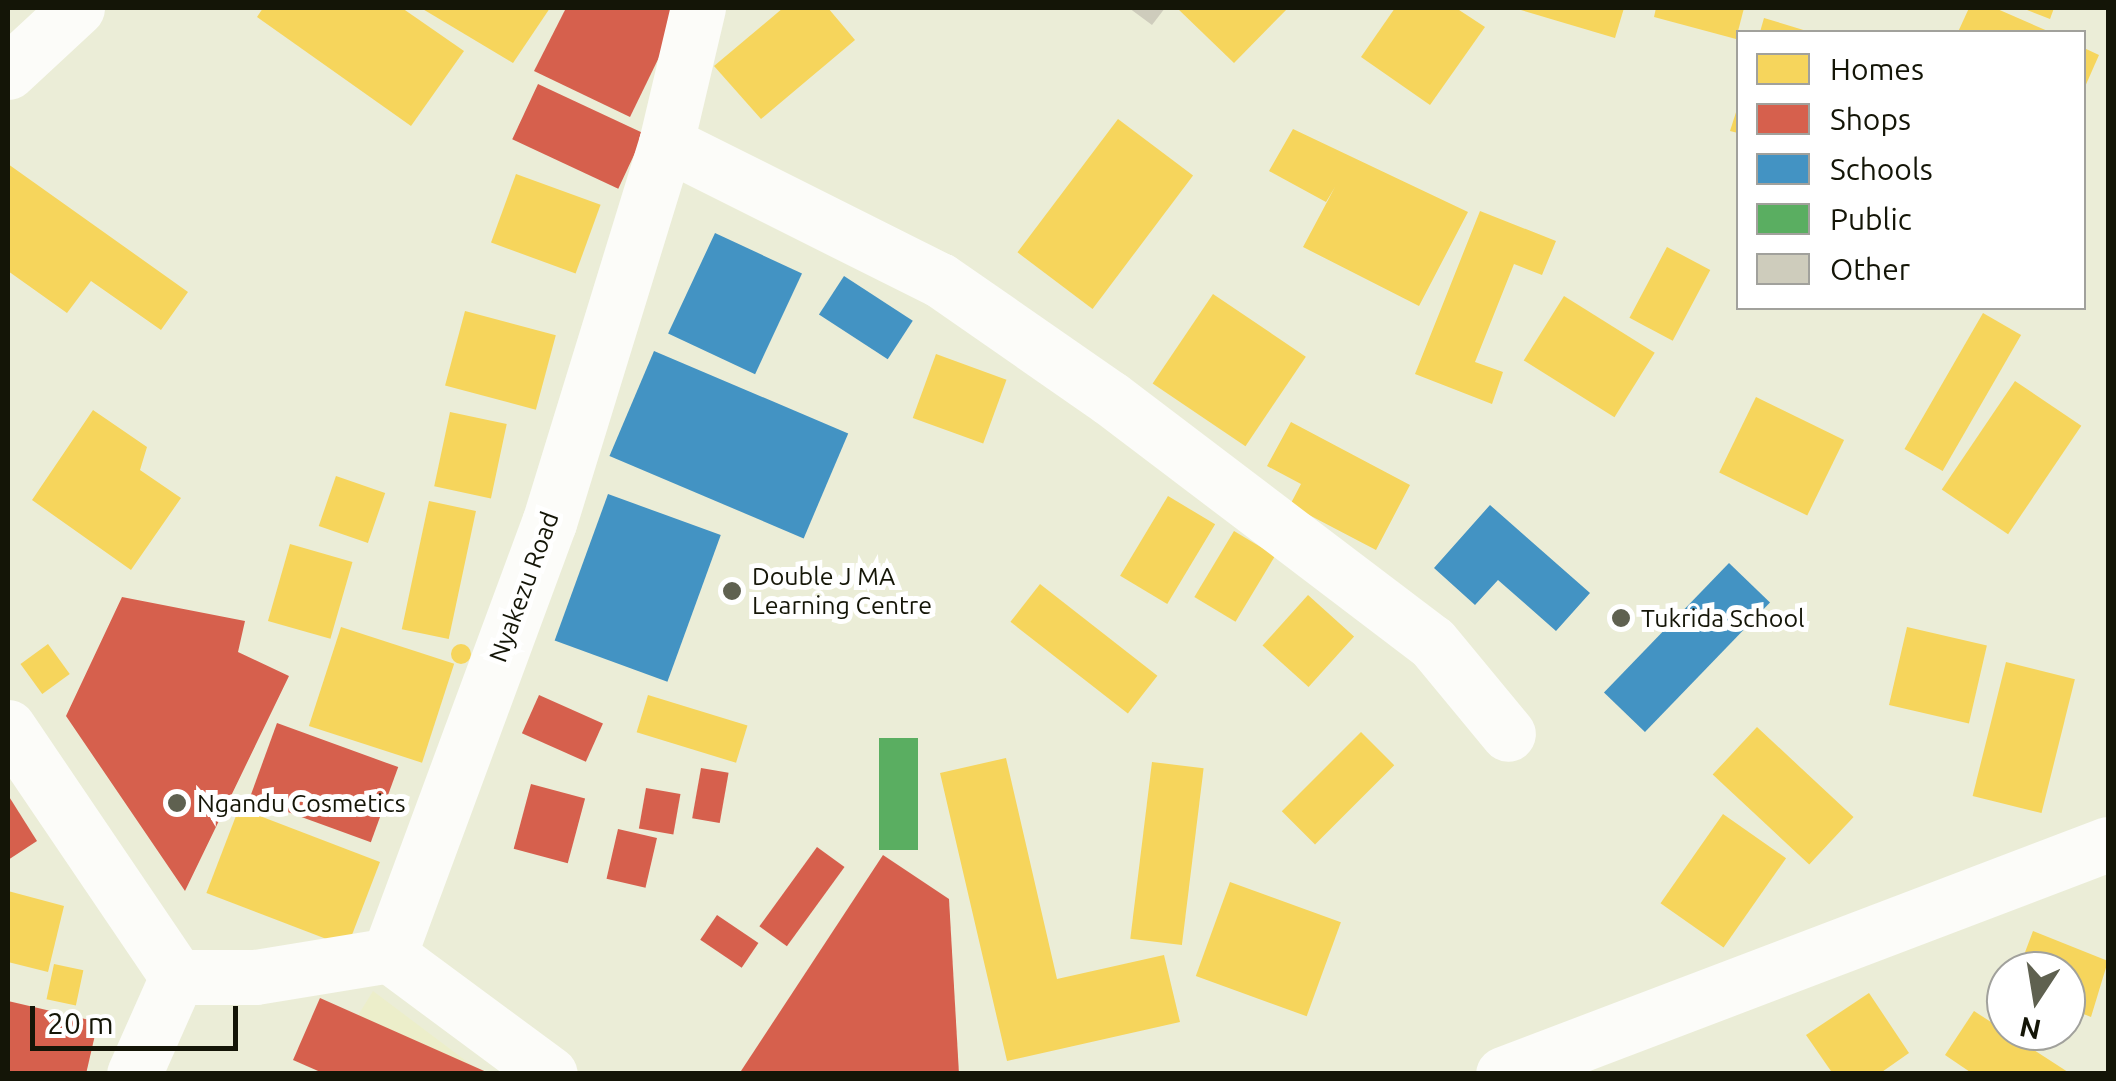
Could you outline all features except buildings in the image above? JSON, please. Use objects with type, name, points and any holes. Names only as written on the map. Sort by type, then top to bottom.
[{"type":"street","points":[[8,72],[77,8]]},
{"type":"street","name":"Nyakezu Road","points":[[389,955],[549,523],[666,143],[698,8]]},
{"type":"street","points":[[666,143],[940,280],[1095,388],[1432,642],[1508,734]]},
{"type":"street","points":[[8,727],[177,977]]},
{"type":"street","points":[[1503,1074],[2108,844]]},
{"type":"street","points":[[177,977],[255,977],[389,955],[550,1074]]},
{"type":"street","points":[[134,1074],[177,977]]},
{"type":"shaded area","points":[[373,991],[482,1073],[322,1074]]},
{"type":"place","name":"Double J MA Learning Centre","points":[[732,591]]},
{"type":"place","name":"Tukrida School","points":[[1621,618]]},
{"type":"place","name":"Ngandu Cosmetics","points":[[177,803]]}]
